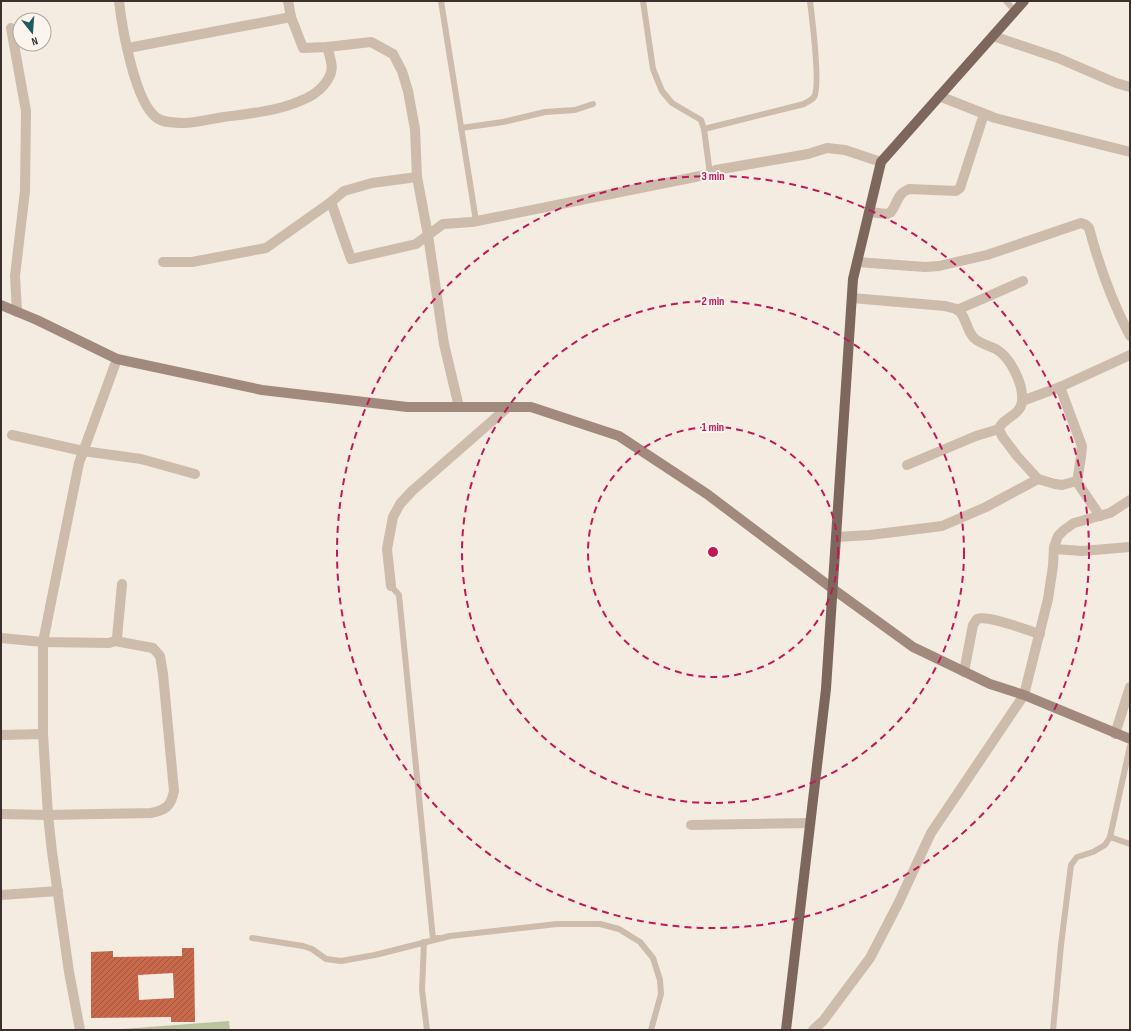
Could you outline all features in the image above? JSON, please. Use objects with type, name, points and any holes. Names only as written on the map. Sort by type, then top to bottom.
[{"type":"main road","points":[[786,1030],[826,689],[853,279],[881,162],[1024,1]]},
{"type":"street","points":[[119,1],[121,17],[139,91],[148,108],[157,118],[168,122],[184,123],[259,112],[299,102],[309,97],[323,86],[330,76],[333,68],[327,47]]},
{"type":"street","points":[[288,1],[291,17],[303,48],[371,42],[393,54],[402,70],[408,91],[415,129],[417,177],[428,235],[444,344],[459,407]]},
{"type":"street","points":[[128,48],[291,17]]},
{"type":"street","points":[[11,28],[26,110],[25,191],[15,276],[17,312]]},
{"type":"street","points":[[993,36],[1058,58],[1116,83],[1130,87]]},
{"type":"street","points":[[939,96],[996,118],[1130,152]]},
{"type":"street","points":[[869,212],[887,214],[892,212],[900,195],[909,189],[956,191],[960,188],[984,114]]},
{"type":"street","points":[[331,202],[351,259],[416,244],[443,224],[476,221],[710,174],[716,170],[808,154],[827,148],[845,150],[881,162]]},
{"type":"street","points":[[163,262],[192,262],[266,248],[331,202],[344,191],[372,182],[417,177]]},
{"type":"street","points":[[857,262],[925,267],[939,266],[987,255],[1080,223],[1089,228],[1097,258],[1130,336]]},
{"type":"street","points":[[957,310],[1023,281]]},
{"type":"street","points":[[852,298],[945,306],[957,310],[962,315],[970,334],[974,339],[1005,356],[1015,370],[1022,394],[1022,404],[1018,411],[1000,424],[998,429],[976,436],[908,465]]},
{"type":"street","points":[[1,305],[117,359],[262,390],[407,407],[531,407],[619,436],[707,494],[913,647],[990,684],[1024,695],[1130,739]]},
{"type":"street","points":[[1022,401],[1060,387],[1130,355]]},
{"type":"street","points":[[80,1030],[69,972],[48,815],[43,734],[43,642],[79,463],[117,359]]},
{"type":"street","points":[[1060,387],[1082,446],[1077,482],[1100,516]]},
{"type":"street","points":[[391,586],[387,550],[393,517],[400,504],[412,491],[508,407]]},
{"type":"street","points":[[998,429],[1017,456],[1038,479],[1062,485],[1077,482]]},
{"type":"street","points":[[12,435],[83,451],[141,459],[195,474]]},
{"type":"street","points":[[836,537],[877,535],[942,526],[986,507],[1038,479]]},
{"type":"street","points":[[812,1030],[823,1022],[870,958],[898,904],[931,833],[1024,695],[1048,599],[1054,548],[1058,536],[1074,523],[1087,518],[1110,513],[1130,500]]},
{"type":"street","points":[[1054,548],[1087,551],[1130,547]]},
{"type":"street","points":[[115,640],[117,638],[122,584]]},
{"type":"street","points":[[964,672],[973,625],[977,619],[982,618],[995,620],[1040,634]]},
{"type":"street","points":[[1,638],[43,642],[109,643],[115,640],[153,648],[160,656],[163,674],[174,791],[172,800],[166,808],[151,813],[48,815],[1,814]]},
{"type":"street","points":[[1115,734],[1130,687]]},
{"type":"street","points":[[1,735],[43,734]]},
{"type":"street","points":[[691,825],[810,823]]},
{"type":"street","points":[[1,895],[58,891]]},
{"type":"lane","points":[[440,1],[476,221]]},
{"type":"lane","points":[[643,1],[652,69],[662,91],[672,103],[700,120],[704,129],[710,174]]},
{"type":"lane","points":[[704,129],[804,104],[814,98],[817,88],[814,31],[810,1]]},
{"type":"lane","points":[[1006,1],[1015,11]]},
{"type":"lane","points":[[461,128],[503,122],[545,112],[575,110],[593,104]]},
{"type":"lane","points":[[391,586],[400,596],[433,939],[556,924],[600,924],[619,928],[640,942],[653,958],[658,973],[660,980],[660,994],[651,1030]]},
{"type":"lane","points":[[1053,1030],[1061,945],[1071,865],[1077,857],[1093,852],[1105,845],[1110,837],[1130,746]]},
{"type":"lane","points":[[1110,837],[1130,844]]},
{"type":"lane","points":[[252,938],[303,946],[312,949],[326,959],[341,961],[375,955],[439,938]]},
{"type":"lane","points":[[424,942],[422,990],[427,1030]]},
{"type":"green space","points":[[229,1021],[230,1030],[109,1030]]},
{"type":"building","points":[[182,948],[194,948],[195,1022],[171,1022],[171,1017],[91,1018],[91,952],[113,951],[113,957],[182,956]],"holes":[[[173,973],[174,998],[139,1000],[138,975]]]}]
